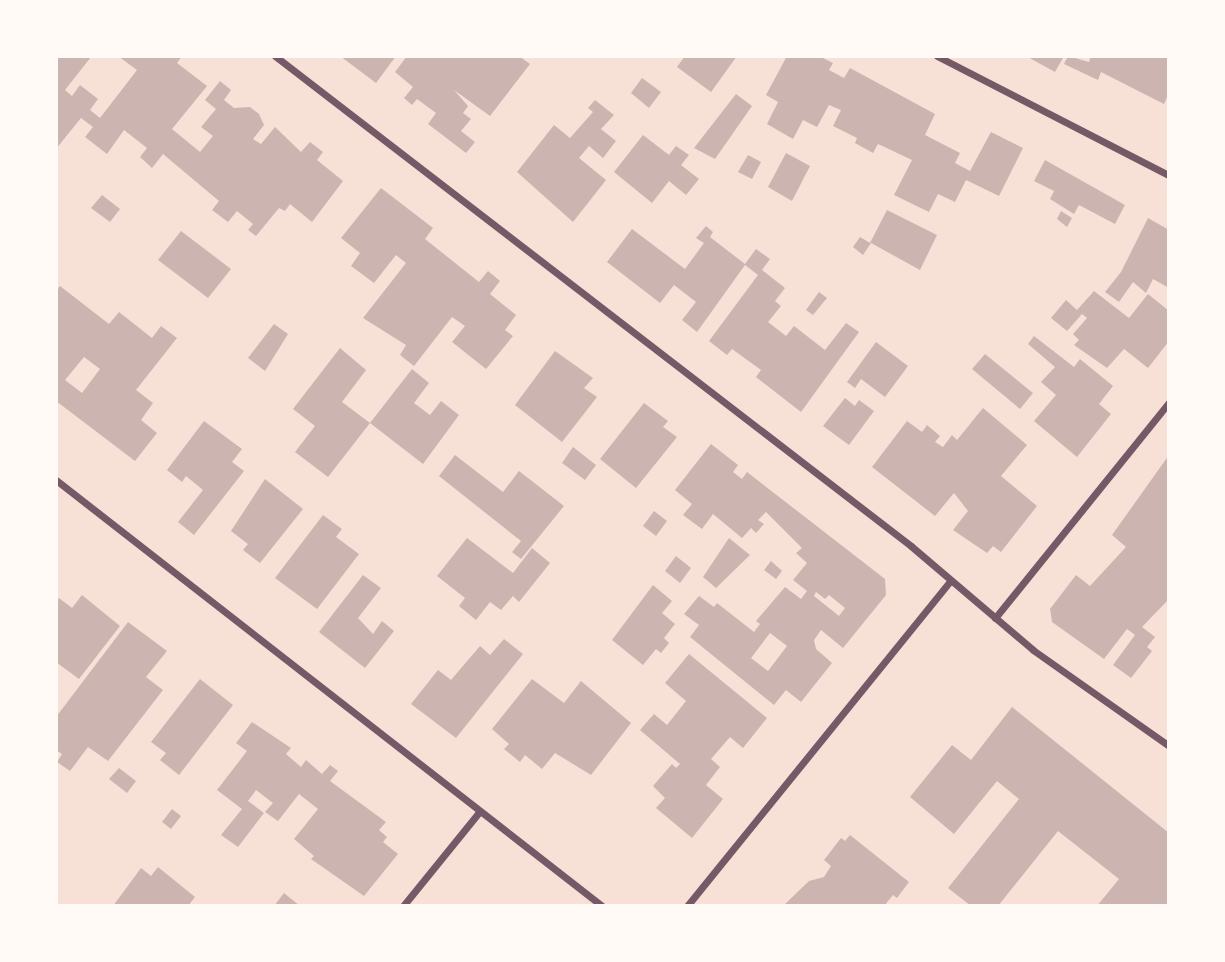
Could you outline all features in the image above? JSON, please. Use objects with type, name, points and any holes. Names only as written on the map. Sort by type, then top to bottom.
[{"type":"street","points":[[275,56],[951,580],[996,618],[1169,746]]},
{"type":"street","points":[[937,56],[1169,175]]},
{"type":"street","points":[[996,618],[1169,402]]},
{"type":"street","points":[[56,480],[601,906]]},
{"type":"street","points":[[687,906],[951,580]]},
{"type":"street","points":[[402,906],[480,811]]},
{"type":"building","points":[[56,56],[91,57],[65,90],[72,96],[80,85],[98,99],[90,110],[100,118],[137,70],[118,56],[182,56],[177,63],[207,86],[172,129],[200,152],[213,136],[201,127],[216,109],[205,100],[220,81],[231,90],[224,100],[234,108],[250,107],[259,114],[264,125],[253,139],[261,144],[275,127],[301,152],[310,142],[323,152],[317,160],[343,181],[312,222],[290,204],[285,211],[279,208],[256,236],[248,230],[253,224],[237,211],[228,222],[212,210],[219,201],[163,154],[152,168],[140,157],[147,148],[124,130],[107,154],[85,137],[93,127],[81,118],[56,149]]},
{"type":"building","points":[[340,56],[396,56],[376,83]]},
{"type":"building","points":[[407,56],[519,56],[530,64],[490,116],[454,90],[468,106],[463,113],[471,119],[461,131],[475,142],[466,153],[428,124],[436,113],[417,99],[412,105],[404,98],[413,87],[395,72]]},
{"type":"building","points":[[685,56],[737,56],[711,92],[677,67]]},
{"type":"building","points":[[787,56],[819,56],[833,63],[829,70],[844,78],[850,68],[935,114],[925,135],[960,153],[955,163],[970,171],[991,132],[1023,148],[999,196],[966,180],[955,202],[938,194],[929,212],[894,195],[912,160],[878,144],[873,153],[855,143],[857,138],[833,126],[841,110],[829,105],[817,127],[803,120],[793,139],[767,124],[778,102],[766,95]]},
{"type":"building","points":[[1026,56],[1064,56],[1055,72]]},
{"type":"building","points":[[1068,56],[1089,62],[1091,56],[1164,56],[1169,59],[1169,93],[1164,104],[1101,72],[1098,80],[1064,64]]},
{"type":"building","points":[[642,78],[661,92],[649,108],[631,93]]},
{"type":"building","points":[[736,94],[752,106],[715,159],[694,148]]},
{"type":"building","points":[[595,100],[614,115],[601,129],[616,141],[603,158],[589,146],[579,158],[606,180],[573,222],[517,172],[554,125],[570,138],[593,112],[588,108]]},
{"type":"building","points":[[643,135],[669,155],[676,146],[689,155],[681,165],[699,179],[686,195],[669,181],[652,203],[614,172]]},
{"type":"building","points":[[786,153],[810,166],[792,201],[768,187]]},
{"type":"building","points":[[748,155],[761,162],[752,179],[738,172]]},
{"type":"building","points":[[1045,160],[1125,205],[1115,224],[1079,205],[1074,214],[1050,199],[1054,191],[1034,181]]},
{"type":"building","points":[[381,188],[433,228],[425,239],[479,282],[488,271],[500,281],[490,294],[516,315],[505,330],[513,336],[486,369],[452,342],[465,326],[452,317],[414,366],[400,355],[406,345],[363,318],[406,263],[396,255],[374,283],[351,266],[360,253],[341,238]]},
{"type":"building","points":[[102,195],[120,209],[110,222],[91,208]]},
{"type":"building","points":[[887,210],[937,235],[920,270],[871,243],[863,255],[853,247],[860,237],[870,243]]},
{"type":"building","points":[[1061,211],[1072,218],[1067,227],[1057,219]]},
{"type":"building","points":[[1148,218],[1169,230],[1169,288],[1153,279],[1146,293],[1133,282],[1119,302],[1105,292],[1121,272]]},
{"type":"building","points":[[706,226],[713,232],[710,237],[745,264],[756,249],[770,259],[762,270],[785,288],[775,301],[781,306],[768,322],[786,336],[794,326],[825,350],[846,323],[859,332],[801,412],[756,377],[761,370],[732,349],[727,355],[709,341],[758,275],[745,265],[697,332],[682,320],[696,302],[674,285],[660,303],[607,262],[632,229],[685,269],[704,243],[696,238]]},
{"type":"building","points":[[181,231],[231,269],[208,298],[158,260]]},
{"type":"building","points":[[60,286],[109,324],[119,312],[152,338],[161,326],[177,338],[136,390],[153,403],[141,420],[157,433],[135,461],[56,401],[56,291]],"holes":[[[84,357],[100,369],[82,393],[65,380]]]},
{"type":"building","points":[[1094,291],[1129,318],[1148,294],[1169,311],[1169,341],[1148,368],[1124,349],[1107,368],[1074,345],[1079,340],[1073,334],[1087,318],[1082,314],[1067,331],[1051,318],[1066,300],[1077,310]]},
{"type":"building","points":[[819,292],[827,298],[813,315],[806,310]]},
{"type":"building","points":[[274,324],[288,334],[265,371],[248,358]]},
{"type":"building","points":[[1034,336],[1074,367],[1080,359],[1113,386],[1099,404],[1111,414],[1077,457],[1034,421],[1056,395],[1041,382],[1055,367],[1028,344]]},
{"type":"building","points":[[876,342],[908,366],[885,397],[861,379],[855,388],[847,382]]},
{"type":"building","points":[[340,348],[366,370],[342,402],[370,423],[328,477],[295,452],[315,426],[293,409]]},
{"type":"building","points":[[555,351],[593,378],[584,388],[597,397],[562,442],[515,405]]},
{"type":"building","points":[[985,354],[1033,393],[1020,409],[972,369]]},
{"type":"building","points":[[412,369],[429,383],[414,403],[430,415],[441,401],[459,415],[423,464],[370,423]]},
{"type":"building","points":[[845,398],[855,406],[859,400],[874,411],[849,445],[823,426]]},
{"type":"building","points":[[644,403],[668,421],[663,427],[677,437],[636,488],[600,459]]},
{"type":"building","points":[[983,408],[1027,445],[1001,476],[1037,506],[1001,552],[993,546],[987,553],[953,530],[968,511],[954,493],[935,516],[872,467],[907,421],[922,432],[927,425],[940,436],[935,442],[943,447],[952,435],[957,440]]},
{"type":"building","points":[[204,421],[242,449],[232,462],[244,471],[194,535],[178,522],[203,490],[186,476],[182,482],[167,470]]},
{"type":"building","points":[[711,444],[738,465],[733,472],[742,479],[747,472],[885,579],[886,595],[843,648],[821,630],[814,640],[816,649],[832,663],[801,702],[786,690],[774,705],[690,637],[699,625],[684,614],[699,596],[714,607],[717,603],[754,632],[760,624],[756,621],[785,587],[801,599],[807,591],[793,580],[807,563],[796,553],[802,548],[766,512],[758,520],[764,524],[756,533],[751,528],[742,538],[713,514],[702,529],[683,515],[692,504],[675,490]],"holes":[[[816,592],[825,599],[829,595],[845,608],[839,616],[814,596]],[[770,633],[787,646],[768,671],[751,658]]]},
{"type":"building","points":[[573,447],[596,465],[585,480],[562,463]]},
{"type":"building","points":[[455,455],[503,492],[519,471],[564,506],[521,559],[512,552],[521,541],[439,476]]},
{"type":"building","points":[[1169,455],[1169,599],[1142,627],[1155,637],[1147,647],[1152,651],[1131,678],[1113,665],[1135,635],[1127,629],[1104,659],[1052,622],[1050,609],[1076,575],[1090,586],[1126,547],[1112,535]]},
{"type":"building","points":[[265,479],[303,509],[260,563],[243,550],[248,544],[231,531]]},
{"type":"building","points":[[654,511],[667,521],[656,536],[643,526]]},
{"type":"building","points":[[323,515],[342,529],[336,537],[359,554],[317,609],[275,578]]},
{"type":"building","points":[[467,538],[513,573],[532,548],[550,563],[519,602],[513,596],[501,610],[490,602],[476,620],[459,606],[465,598],[437,576]]},
{"type":"building","points":[[729,538],[750,555],[716,588],[703,577]]},
{"type":"building","points":[[676,556],[691,568],[680,583],[665,571]]},
{"type":"building","points":[[771,561],[782,571],[776,579],[764,570]]},
{"type":"building","points":[[363,575],[381,588],[358,618],[373,634],[382,621],[394,631],[365,668],[319,632]]},
{"type":"building","points":[[653,585],[672,601],[662,613],[675,624],[664,638],[669,643],[661,653],[656,649],[643,665],[612,640]]},
{"type":"building","points":[[82,595],[120,626],[79,679],[56,662],[56,602],[59,598],[72,608]]},
{"type":"building","points":[[128,622],[167,651],[146,677],[163,690],[108,761],[88,747],[70,771],[57,762],[62,754],[56,750],[56,717]]},
{"type":"building","points":[[504,639],[523,654],[456,738],[411,704],[438,670],[451,680],[480,646],[490,655]]},
{"type":"building","points":[[689,654],[767,718],[743,748],[730,737],[711,759],[720,767],[706,785],[723,799],[692,838],[656,808],[665,798],[653,786],[672,764],[676,768],[680,764],[640,730],[654,714],[667,725],[686,701],[665,683]]},
{"type":"building","points":[[200,679],[233,705],[179,775],[160,760],[166,753],[151,742]]},
{"type":"building","points":[[532,679],[564,703],[581,681],[631,723],[591,775],[555,753],[542,769],[525,755],[520,762],[504,749],[509,744],[492,729]]},
{"type":"building","points":[[1012,707],[1169,833],[1169,906],[1097,906],[1119,879],[1058,831],[998,906],[971,906],[948,888],[1019,799],[997,781],[954,834],[910,797],[952,745],[971,760]]},
{"type":"building","points":[[252,722],[291,748],[286,754],[301,767],[306,760],[322,774],[330,765],[338,771],[330,781],[386,822],[379,830],[387,837],[383,842],[398,854],[364,896],[311,859],[314,856],[294,839],[318,809],[299,794],[278,821],[265,812],[273,803],[256,790],[248,801],[264,813],[238,847],[221,835],[242,809],[217,790],[247,751],[236,743]]},
{"type":"building","points":[[119,768],[136,781],[127,793],[109,779]]},
{"type":"building","points":[[172,809],[181,816],[171,829],[162,822]]},
{"type":"building","points":[[850,835],[909,882],[897,898],[893,895],[884,906],[783,906],[809,881],[824,877],[831,866],[824,860],[841,838],[845,841]]},
{"type":"building","points":[[158,867],[195,897],[188,906],[113,906],[141,868],[151,876]]},
{"type":"building","points":[[284,893],[300,906],[274,906]]}]
